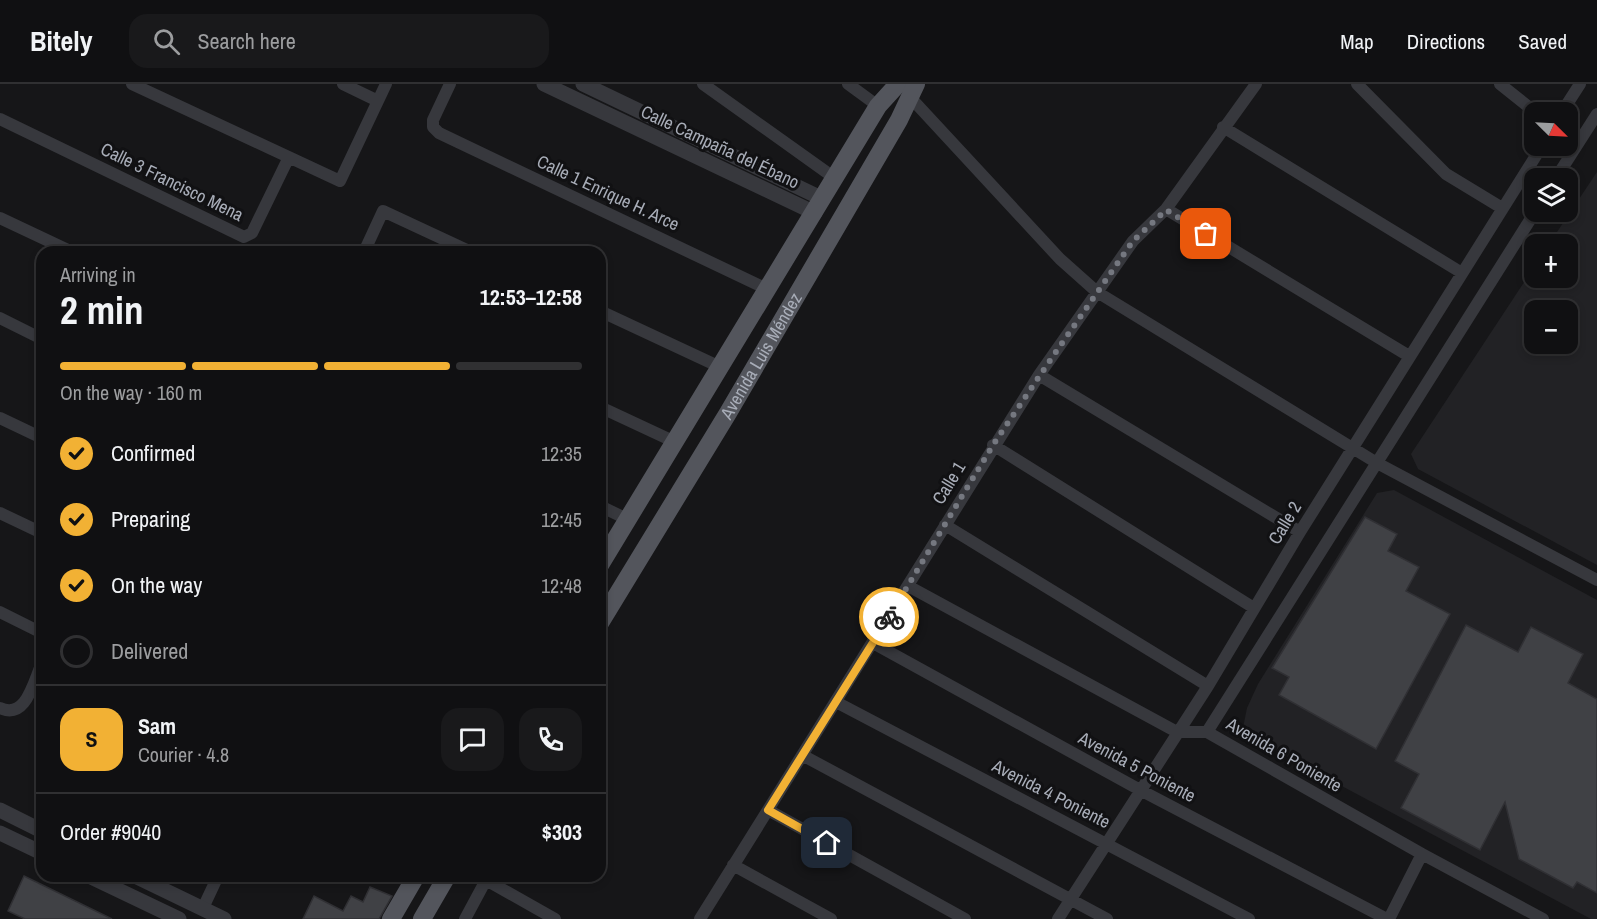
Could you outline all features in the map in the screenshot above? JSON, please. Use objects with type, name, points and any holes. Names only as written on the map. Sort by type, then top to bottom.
[{"type":"main road","name":"Avenida Luis Méndez","points":[[606,555],[836,179],[878,106],[908,88]]},
{"type":"main road","name":"Avenida Luis Méndez","points":[[606,613],[734,403],[893,130],[908,88]]},
{"type":"main road","points":[[391,919],[413,882]]},
{"type":"main road","points":[[427,917],[444,882]]},
{"type":"street","points":[[132,84],[288,159],[340,181],[386,84]]},
{"type":"street","points":[[343,84],[378,101]]},
{"type":"street","name":"Calle 1 Enrique H. Arce","points":[[450,84],[433,120],[433,127],[439,133],[768,290]]},
{"type":"street","name":"Calle Campaña del Ébano","points":[[544,84],[819,206]]},
{"type":"street","name":"Calle Campaña del Ébano","points":[[583,84],[819,206]]},
{"type":"street","points":[[703,84],[836,179]]},
{"type":"street","points":[[848,84],[878,106]]},
{"type":"street","name":"Avenida Luis Méndez","points":[[878,106],[889,84]]},
{"type":"street","name":"Calle 1","points":[[700,919],[873,643],[993,445],[1039,375],[1133,241],[1166,210],[1223,127],[1256,84]]},
{"type":"street","points":[[1358,84],[1446,174],[1502,208]]},
{"type":"street","points":[[1500,84],[1524,103]]},
{"type":"street","points":[[1568,102],[1580,84]]},
{"type":"street","points":[[908,88],[1060,259],[1097,292],[1377,463],[1597,580]]},
{"type":"street","points":[[1562,168],[1597,114]]},
{"type":"street","name":"Calle 3 Francisco Mena","points":[[0,119],[244,237],[252,233],[288,159]]},
{"type":"street","points":[[1223,127],[1462,273]]},
{"type":"street","name":"Calle 2","points":[[1058,919],[1208,686],[1300,532],[1536,156]]},
{"type":"street","points":[[1166,210],[1409,356]]},
{"type":"street","points":[[367,246],[383,211],[458,246]]},
{"type":"street","points":[[0,218],[59,246]]},
{"type":"street","points":[[1207,732],[1529,222]]},
{"type":"street","points":[[606,314],[720,367]]},
{"type":"street","points":[[0,318],[36,336]]},
{"type":"street","points":[[1039,375],[1300,532]]},
{"type":"street","points":[[606,409],[675,442]]},
{"type":"street","points":[[0,418],[36,435]]},
{"type":"street","points":[[993,445],[1254,608]]},
{"type":"street","points":[[606,509],[627,519]]},
{"type":"street","points":[[0,513],[36,530]]},
{"type":"street","points":[[945,525],[1208,686]]},
{"type":"street","name":"Avenida 6 Poniente","points":[[908,586],[1177,732],[1207,732],[1528,916],[1543,919]]},
{"type":"street","points":[[0,612],[36,630]]},
{"type":"street","name":"Avenida 5 Poniente","points":[[873,643],[1142,791],[1388,919]]},
{"type":"street","points":[[0,708],[10,712],[17,711],[24,705],[36,677]]},
{"type":"street","name":"Avenida 4 Poniente","points":[[836,702],[1249,919]]},
{"type":"street","points":[[802,755],[1107,919]]},
{"type":"street","points":[[0,810],[36,828]]},
{"type":"street","points":[[768,810],[964,919]]},
{"type":"street","points":[[0,833],[36,850]]},
{"type":"street","points":[[1388,919],[1422,854]]},
{"type":"street","points":[[733,865],[831,919]]},
{"type":"street","points":[[102,882],[179,919]]},
{"type":"street","points":[[148,882],[224,919]]},
{"type":"street","points":[[203,908],[215,882]]},
{"type":"street","points":[[465,919],[481,882]]},
{"type":"street","points":[[490,882],[555,919]]},
{"type":"shaded area","points":[[1597,172],[1597,565],[1418,469],[1411,454],[1524,282],[1524,288],[1578,288],[1578,234],[1556,234],[1564,222],[1578,222],[1578,200]]},
{"type":"shaded area","points":[[1394,490],[1597,600],[1597,919],[1591,919],[1252,738],[1243,728],[1247,708],[1258,684],[1377,493]]},
{"type":"building","points":[[1365,517],[1397,534],[1388,551],[1419,567],[1406,591],[1450,614],[1376,749],[1279,695],[1289,677],[1272,668]]},
{"type":"building","points":[[1466,625],[1518,652],[1531,627],[1583,654],[1568,683],[1597,699],[1597,893],[1577,882],[1573,888],[1519,859],[1505,802],[1480,850],[1401,808],[1419,774],[1395,761]]},
{"type":"building","points":[[24,876],[112,919],[25,919],[8,911]]},
{"type":"building","points":[[370,887],[392,896],[379,919],[303,919],[314,896],[343,911],[351,896],[363,902]]},
{"type":"way so far","points":[[889,617],[1005,428],[1133,241],[1166,210],[1206,234]]},
{"type":"route","points":[[827,843],[768,810],[889,617]]}]
